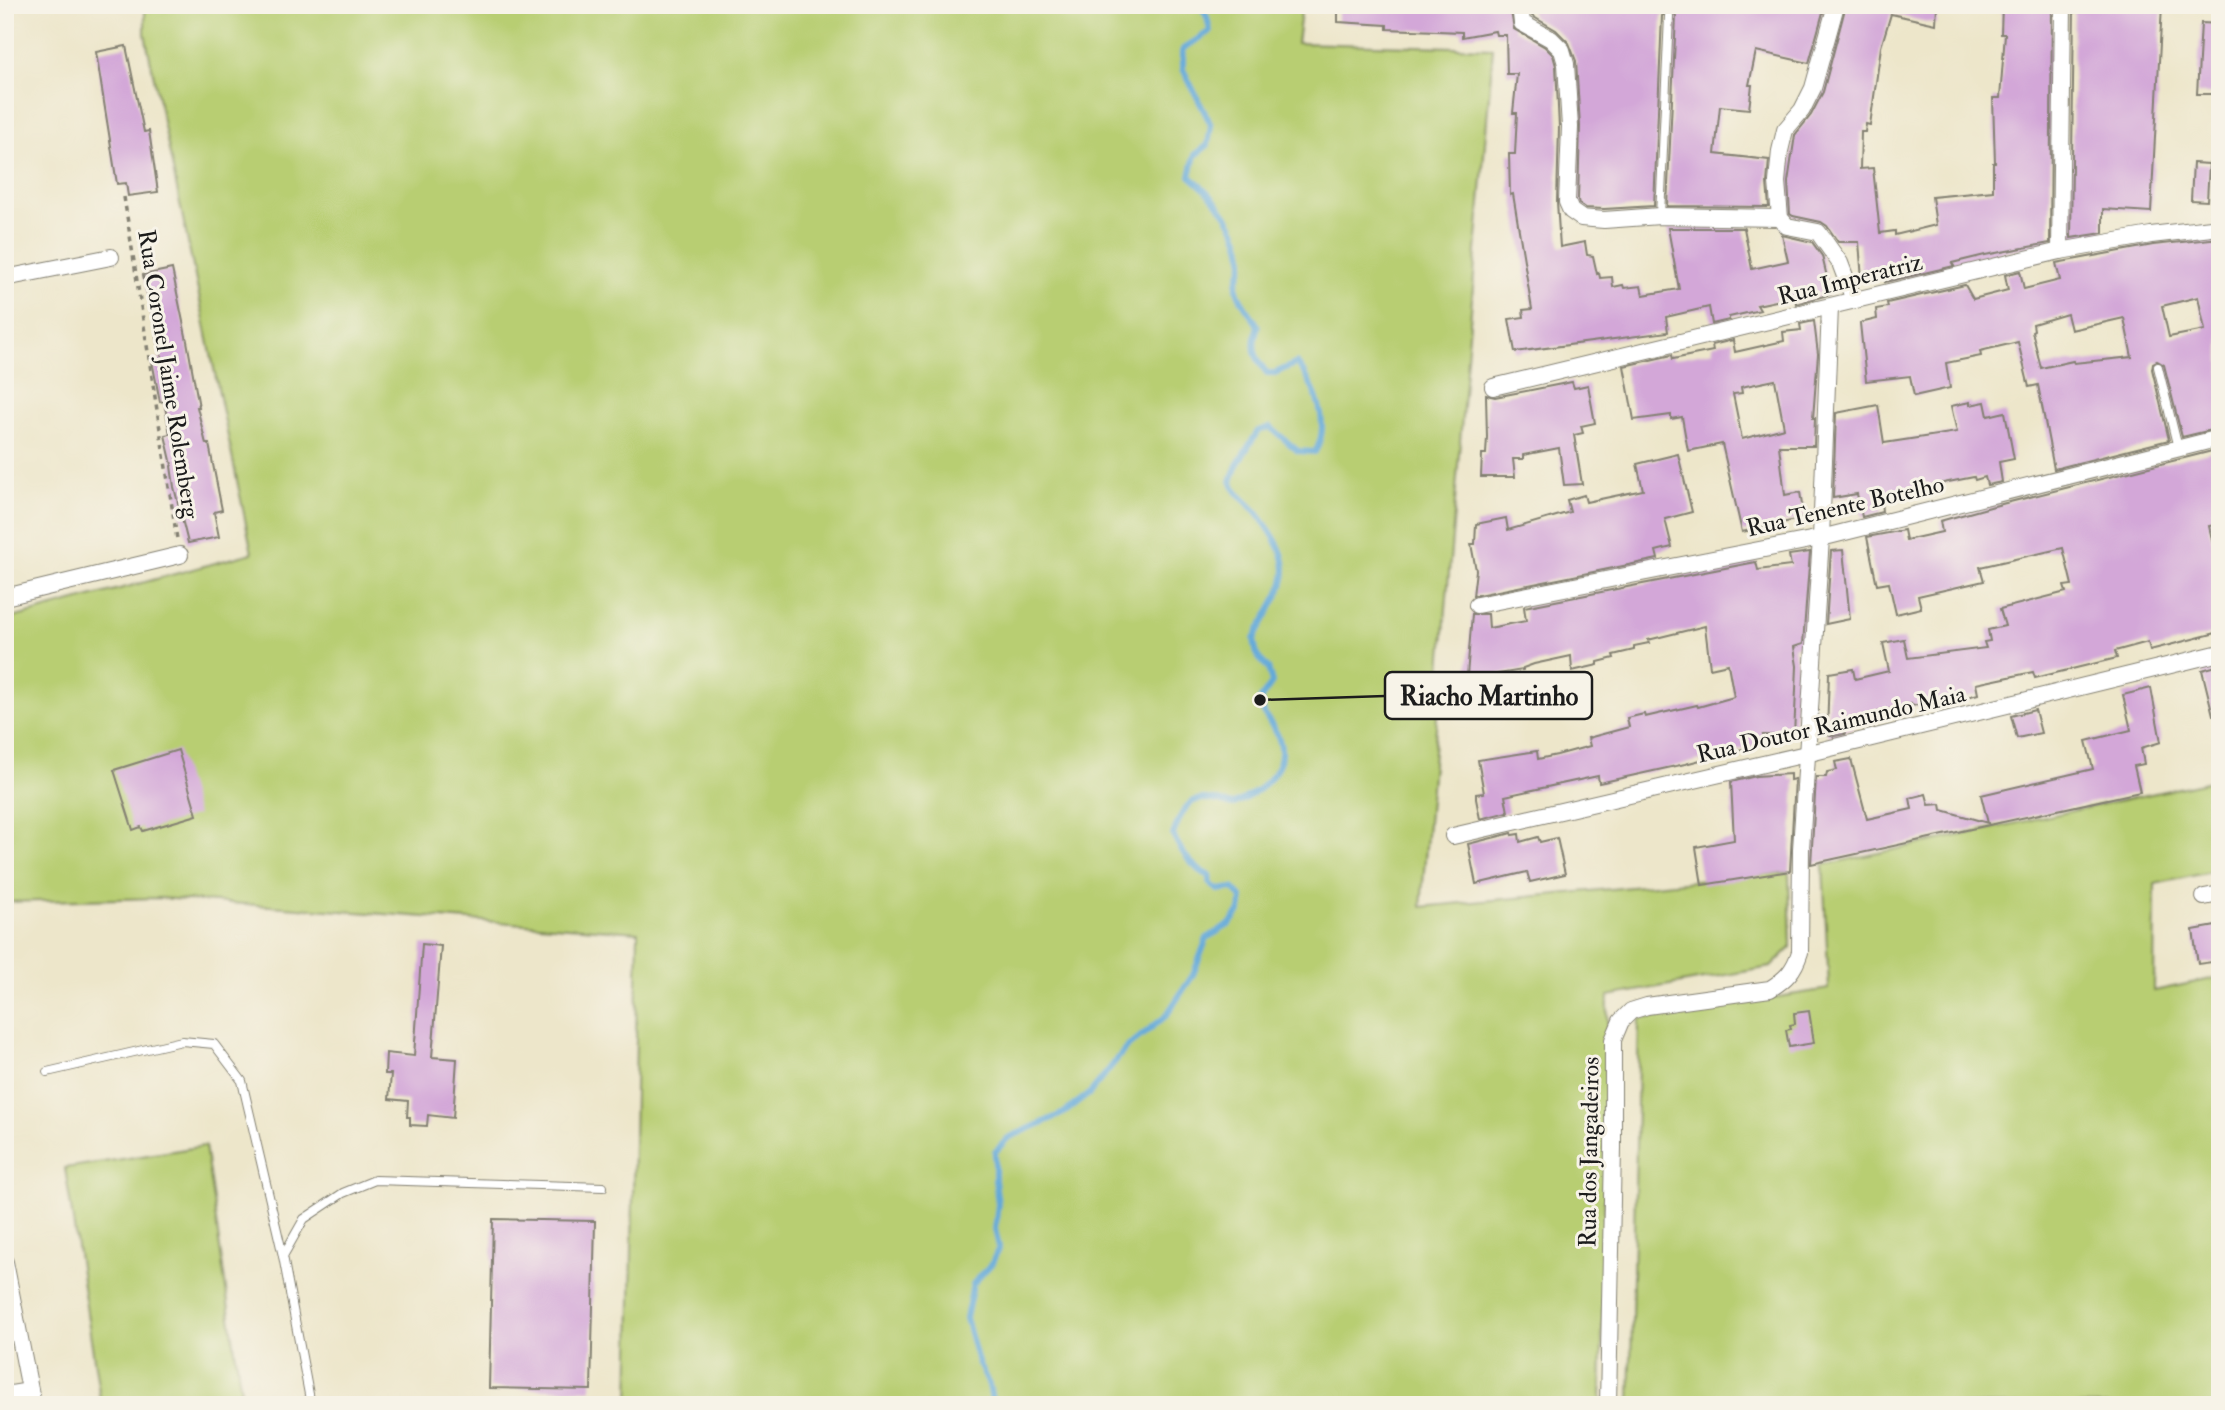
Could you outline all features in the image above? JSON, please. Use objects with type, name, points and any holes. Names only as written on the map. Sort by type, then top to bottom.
[{"type":"street","points":[[1520,5],[1522,23],[1551,39],[1562,50],[1566,64],[1570,127],[1568,195],[1571,211],[1581,218],[1604,220],[1660,216],[1780,218]]},
{"type":"street","points":[[1836,5],[1813,88],[1802,110],[1785,130],[1777,182],[1780,218],[1787,226],[1818,232],[1840,263],[1854,300]]},
{"type":"street","points":[[2060,251],[2063,5]]},
{"type":"street","name":"Rua Imperatriz","points":[[1493,387],[2060,251],[2151,235],[2220,227]]},
{"type":"street","points":[[5,278],[111,257]]},
{"type":"street","points":[[1806,754],[1821,538],[1830,307]]},
{"type":"street","name":"Rua Tenente Botelho","points":[[1477,605],[1821,538],[2220,438]]},
{"type":"street","points":[[5,597],[180,555]]},
{"type":"street","name":"Rua Doutor Raimundo Maia","points":[[1453,836],[1806,754],[2220,653]]},
{"type":"street","name":"Rua dos Jangadeiros","points":[[1608,1405],[1614,1148],[1613,1040],[1621,1021],[1631,1011],[1647,1006],[1770,989],[1785,980],[1795,969],[1800,953],[1801,849],[1806,754]]},
{"type":"street","points":[[5,1262],[32,1398],[5,1395]]},
{"type":"lane","points":[[1660,216],[1669,16]]},
{"type":"lane","points":[[2158,367],[2178,449]]},
{"type":"lane","points":[[47,1072],[182,1041],[214,1044],[242,1081],[283,1256],[311,1405]]},
{"type":"lane","points":[[283,1256],[304,1219],[343,1193],[375,1180],[603,1187]]},
{"type":"path","name":"Rua Coronel Jaime Rolemberg","points":[[124,197],[180,555]]},
{"type":"green space","points":[[145,5],[1302,5],[1297,43],[1493,48],[1421,907],[1789,872],[1791,947],[1771,967],[1608,996],[1601,1405],[629,1405],[638,932],[159,898],[5,902],[5,620],[252,553],[145,34]]},
{"type":"green space","points":[[2220,779],[2220,870],[2155,884],[2154,991],[2220,977],[2220,1405],[1630,1405],[1639,1019],[1829,989],[1823,865]]},
{"type":"green space","points":[[205,1146],[243,1405],[101,1405],[65,1168]]},
{"type":"building","points":[[1338,5],[1510,5],[1514,29],[1545,47],[1553,55],[1556,66],[1560,247],[1585,242],[1587,255],[1593,256],[1597,274],[1599,273],[1600,278],[1612,277],[1613,287],[1641,286],[1643,295],[1679,289],[1668,228],[1744,228],[1752,269],[1788,261],[1782,235],[1812,242],[1822,256],[1831,294],[1796,304],[1795,297],[1757,305],[1760,310],[1712,324],[1709,307],[1666,317],[1668,332],[1515,352],[1509,319],[1524,317],[1523,310],[1532,309],[1513,194],[1510,195],[1509,154],[1515,154],[1517,113],[1513,113],[1517,74],[1507,74],[1506,35],[1496,35],[1495,31],[1462,37],[1462,32],[1387,29],[1387,25],[1338,22]]},
{"type":"building","points":[[1531,5],[1825,5],[1809,63],[1756,51],[1749,85],[1752,85],[1749,109],[1720,106],[1715,154],[1769,160],[1769,207],[1667,206],[1676,16],[1669,10],[1662,16],[1654,206],[1604,209],[1585,208],[1579,204],[1580,126],[1576,61],[1569,43],[1556,30],[1532,16]]},
{"type":"building","points":[[1846,5],[1937,5],[1936,24],[1891,14],[1881,47],[1870,125],[1866,124],[1865,132],[1861,132],[1860,169],[1873,168],[1880,233],[1895,231],[1895,235],[1936,225],[1932,197],[1993,191],[1993,98],[2000,98],[2005,34],[2001,34],[2002,5],[2052,5],[2050,243],[1985,255],[1952,263],[1954,266],[1885,282],[1884,274],[1862,279],[1859,242],[1838,242],[1821,222],[1790,214],[1788,182],[1795,135],[1811,115],[1823,92]]},
{"type":"building","points":[[2074,5],[2162,5],[2151,212],[2103,209],[2103,233],[2071,238]]},
{"type":"building","points":[[2201,23],[2220,24],[2220,94],[2197,94]]},
{"type":"building","points":[[126,46],[144,132],[149,131],[158,192],[128,196],[126,183],[117,184],[96,52]]},
{"type":"building","points":[[2193,163],[2209,164],[2207,201],[2191,200]]},
{"type":"building","points":[[2220,238],[2220,428],[2182,437],[2164,365],[2157,361],[2153,363],[2152,369],[2169,440],[2054,469],[2038,385],[2029,387],[2018,342],[1980,351],[1981,356],[1946,363],[1950,388],[1914,396],[1910,376],[1866,381],[1860,323],[1877,319],[1876,309],[1888,307],[1887,303],[1965,285],[1973,299],[2008,290],[2005,275],[2020,271],[2024,289],[2060,280],[2056,263],[2153,245]],"holes":[[[2198,297],[2205,330],[2169,337],[2162,306]],[[2067,314],[2071,330],[2124,318],[2132,357],[2073,361],[2041,368],[2032,331],[2033,324]]]},
{"type":"building","points":[[172,269],[197,407],[206,444],[209,444],[222,510],[214,512],[219,537],[188,543],[165,435],[170,434],[164,401],[160,402],[152,361],[162,359],[143,275]]},
{"type":"building","points":[[1814,321],[1818,354],[1813,418],[1814,446],[1779,446],[1785,495],[1800,492],[1804,518],[1742,532],[1722,444],[1688,451],[1682,417],[1671,419],[1671,415],[1634,420],[1624,366],[1672,355],[1673,359],[1713,351],[1712,345],[1733,340],[1735,352],[1784,341],[1783,332],[1801,330],[1800,324]],"holes":[[[1775,380],[1784,428],[1742,439],[1733,394],[1742,393],[1741,387]]]},
{"type":"building","points":[[1572,382],[1574,388],[1588,385],[1595,423],[1581,426],[1583,433],[1574,435],[1582,484],[1564,485],[1559,448],[1523,455],[1523,459],[1513,459],[1515,477],[1481,477],[1482,454],[1486,454],[1486,395],[1495,397]]},
{"type":"building","points":[[1970,402],[1970,405],[1985,402],[1988,416],[2005,412],[2014,459],[1999,462],[2002,482],[1987,485],[1985,477],[1975,480],[1974,477],[1928,486],[1929,493],[1881,500],[1882,512],[1862,517],[1857,494],[1833,498],[1836,413],[1878,405],[1884,443],[1957,432],[1951,406]]},
{"type":"building","points":[[2220,449],[2220,524],[2209,526],[2220,575],[2220,627],[2215,628],[2216,633],[2150,650],[2148,642],[2115,651],[2117,658],[2035,678],[2033,672],[1976,684],[1978,694],[1939,705],[1938,701],[1911,704],[1874,713],[1876,719],[1853,724],[1853,728],[1844,730],[1845,734],[1827,734],[1829,673],[1853,669],[1855,679],[1889,671],[1883,643],[1904,639],[1908,658],[1986,648],[1984,642],[1990,641],[1988,630],[2005,626],[2000,609],[2066,592],[2064,586],[2072,585],[2063,548],[1980,567],[1984,581],[1918,596],[1921,608],[1896,614],[1889,583],[1877,585],[1867,537],[1904,530],[1906,540],[1942,532],[1940,521]]},
{"type":"building","points":[[1678,454],[1692,512],[1665,519],[1672,547],[1656,551],[1658,559],[1473,596],[1476,570],[1471,544],[1475,544],[1476,524],[1506,518],[1508,530],[1570,512],[1567,500],[1584,495],[1586,502],[1643,490],[1637,464]]},
{"type":"building","points":[[1843,550],[1850,619],[1826,624],[1831,551]]},
{"type":"building","points":[[1810,552],[1803,644],[1794,647],[1797,666],[1794,736],[1763,735],[1766,743],[1685,764],[1599,783],[1598,776],[1505,796],[1508,812],[1480,819],[1476,794],[1484,793],[1478,760],[1537,751],[1538,759],[1557,755],[1590,746],[1588,738],[1629,727],[1627,718],[1644,714],[1645,717],[1697,705],[1698,707],[1734,697],[1728,664],[1710,668],[1705,626],[1648,640],[1649,643],[1613,655],[1614,658],[1598,662],[1598,665],[1572,671],[1571,656],[1534,664],[1523,670],[1498,674],[1499,681],[1482,679],[1482,689],[1466,688],[1472,614],[1488,614],[1489,628],[1526,621],[1524,607],[1756,562],[1758,570],[1791,566],[1789,555]]},
{"type":"building","points":[[2220,665],[2220,715],[2213,715],[2202,670]]},
{"type":"building","points":[[2151,688],[2161,742],[2141,748],[2144,764],[2134,766],[2140,792],[1811,864],[1816,777],[1826,777],[1827,772],[1837,770],[1835,762],[1851,759],[1867,819],[1912,809],[1910,798],[1926,794],[1929,805],[1941,804],[1942,810],[1988,823],[1981,795],[2093,769],[2086,741],[2131,730],[2123,695]]},
{"type":"building","points":[[2035,710],[2041,733],[2017,738],[2011,716]]},
{"type":"building","points":[[178,750],[197,815],[143,831],[141,827],[133,830],[114,770]]},
{"type":"building","points":[[1790,774],[1790,780],[1795,779],[1790,871],[1702,885],[1696,847],[1734,840],[1731,782],[1756,776]]},
{"type":"building","points":[[1512,833],[1519,834],[1520,842],[1538,837],[1540,842],[1557,838],[1565,874],[1530,882],[1527,872],[1476,884],[1468,844]]},
{"type":"building","points":[[2216,926],[2220,961],[2198,964],[2193,930]]},
{"type":"building","points":[[422,944],[441,946],[432,1057],[457,1059],[453,1118],[428,1115],[427,1126],[410,1125],[410,1117],[407,1117],[408,1101],[389,1099],[391,1074],[385,1074],[386,1053],[414,1056]]},
{"type":"building","points":[[1809,1011],[1814,1043],[1789,1047],[1786,1030],[1795,1024],[1794,1013]]},
{"type":"building","points":[[493,1219],[595,1221],[591,1390],[489,1388]]},
{"type":"waterway","points":[[993,1405],[989,1385],[978,1362],[966,1318],[973,1284],[992,1263],[999,1247],[995,1229],[998,1204],[995,1152],[1008,1138],[1064,1113],[1090,1093],[1126,1048],[1166,1016],[1193,975],[1207,938],[1229,925],[1240,911],[1242,898],[1233,888],[1218,890],[1209,883],[1210,876],[1198,869],[1180,848],[1173,835],[1182,813],[1187,806],[1200,799],[1232,805],[1251,795],[1269,780],[1280,761],[1279,739],[1260,700],[1272,683],[1268,668],[1257,656],[1254,639],[1280,590],[1285,565],[1272,534],[1258,514],[1236,491],[1231,481],[1237,465],[1258,431],[1270,427],[1298,451],[1315,452],[1320,441],[1322,418],[1315,394],[1297,363],[1275,373],[1267,373],[1259,362],[1254,345],[1258,326],[1237,289],[1243,262],[1239,238],[1226,214],[1190,176],[1195,155],[1208,145],[1211,125],[1183,69],[1183,49],[1210,31],[1207,17],[1200,5]]},
{"type":"place","name":"Riacho Martinho","points":[[1260,700]]}]
